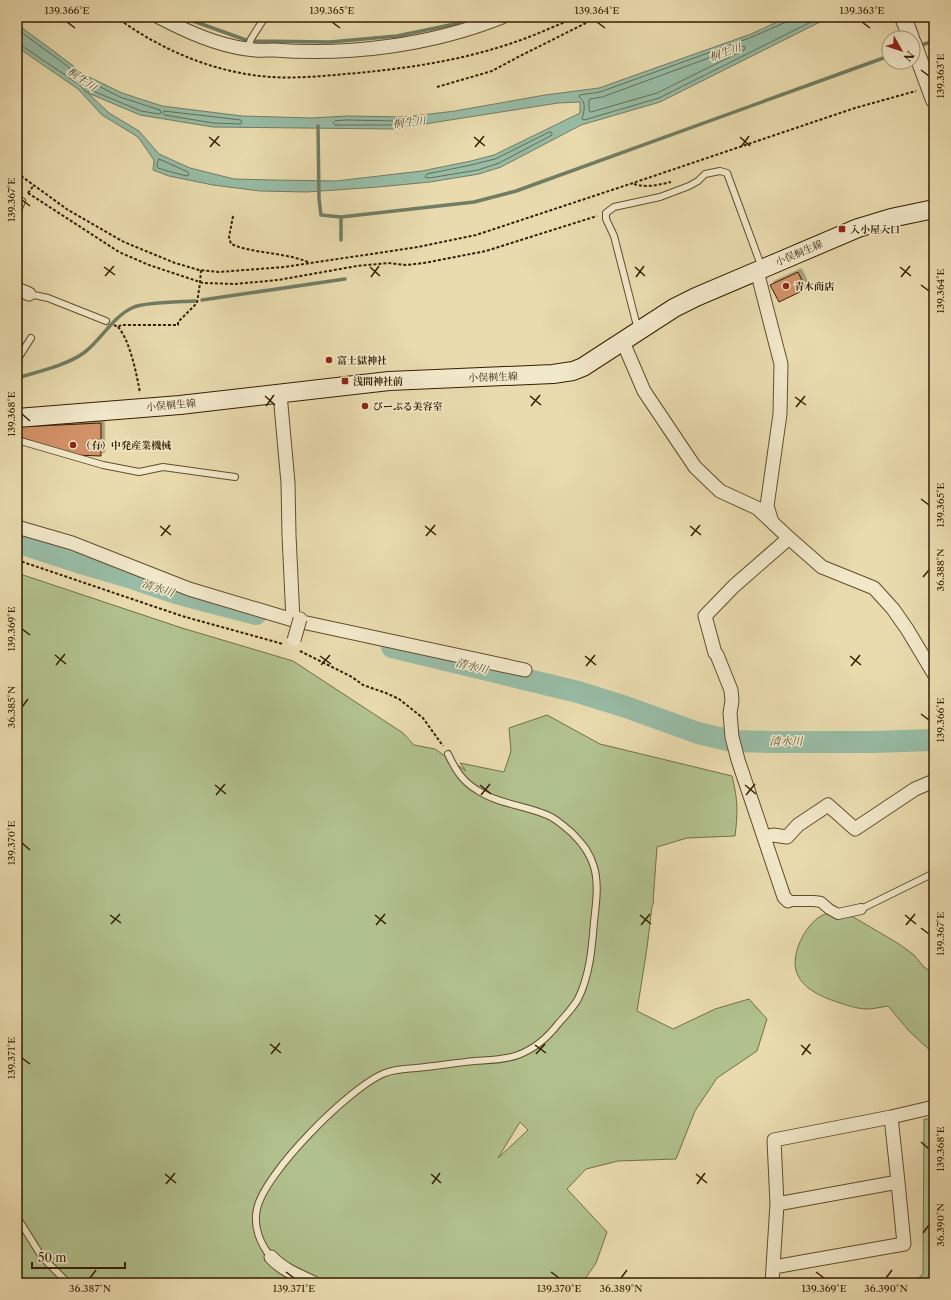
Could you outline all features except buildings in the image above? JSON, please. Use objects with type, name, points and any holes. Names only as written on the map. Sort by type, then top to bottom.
[{"type":"main road","name":"小俣桐生線","points":[[17,418],[143,408],[389,381],[543,375],[566,372],[583,368],[682,303],[858,228],[891,218],[934,209]]},
{"type":"street","points":[[158,17],[199,36],[309,52],[342,51],[432,38],[502,17]]},
{"type":"street","points":[[903,17],[908,30]]},
{"type":"street","points":[[919,70],[923,86],[934,100]]},
{"type":"street","points":[[759,270],[781,364],[780,414],[767,506],[772,522]]},
{"type":"street","points":[[622,342],[644,391],[695,467],[720,492],[757,508],[788,538],[822,567],[874,588],[907,629],[934,674]]},
{"type":"street","points":[[280,394],[288,483],[289,535],[296,620],[293,644]]},
{"type":"street","points":[[17,527],[72,544],[189,589],[296,620],[525,670]]},
{"type":"street","points":[[788,538],[734,586],[704,616],[715,653],[731,690],[732,701],[730,713],[732,737],[738,760],[784,897],[788,901],[821,902],[828,909],[838,914],[861,909]]},
{"type":"street","points":[[764,838],[773,835],[786,837],[798,825],[828,805],[855,829],[915,789],[934,781]]},
{"type":"street","points":[[772,1283],[777,1204],[774,1140],[934,1107]]},
{"type":"street","points":[[774,1267],[904,1244],[890,1117]]},
{"type":"street","points":[[777,1204],[898,1182]]},
{"type":"street","points":[[271,1257],[288,1271],[314,1283]]},
{"type":"lane","points":[[249,44],[265,17]]},
{"type":"lane","points":[[639,332],[614,236],[606,219],[606,213],[614,207],[660,197],[689,186],[698,181],[705,174],[720,171],[727,173],[759,270]]},
{"type":"lane","points":[[17,214],[22,201]]},
{"type":"lane","points":[[23,291],[48,298],[106,321]]},
{"type":"lane","points":[[17,360],[31,338]]},
{"type":"lane","points":[[17,440],[103,465],[139,472],[163,468],[235,477]]},
{"type":"lane","points":[[271,1257],[261,1242],[257,1228],[256,1212],[263,1194],[285,1162],[302,1142],[355,1091],[377,1077],[396,1070],[497,1059],[518,1055],[534,1046],[551,1032],[577,1000],[582,987],[590,958],[596,911],[595,870],[591,856],[584,845],[561,823],[548,816],[502,802],[476,790],[457,773],[448,754]]},
{"type":"lane","points":[[861,909],[934,872]]},
{"type":"lane","points":[[17,1217],[42,1257],[68,1283]]},
{"type":"path","points":[[437,87],[492,71],[598,17]]},
{"type":"path","points":[[17,173],[68,210],[124,242],[175,263],[201,270],[219,272],[284,266],[418,247],[476,235],[923,86]]},
{"type":"path","points":[[633,183],[641,186],[647,186],[674,181]]},
{"type":"path","points":[[28,193],[120,252],[149,265],[200,283],[235,284],[278,280],[357,266],[388,263],[406,265],[424,263],[486,251],[606,213]]},
{"type":"path","points":[[233,216],[229,237],[231,244],[240,248],[297,258],[309,263]]},
{"type":"path","points":[[118,327],[121,325],[178,325],[178,322],[197,303],[201,270]]},
{"type":"path","points":[[106,321],[118,327],[124,334],[137,374],[143,408]]},
{"type":"path","points":[[17,560],[182,616],[293,644],[352,677],[363,685],[399,699],[422,718],[448,754]]},
{"type":"shaded area","points":[[17,573],[182,628],[293,661],[403,733],[414,745],[435,749],[466,771],[460,763],[504,772],[511,751],[509,728],[547,715],[600,744],[732,776],[737,806],[735,836],[687,838],[657,847],[654,903],[652,906],[637,1011],[673,1029],[715,1009],[749,999],[767,1019],[757,1051],[717,1078],[695,1111],[676,1159],[618,1161],[586,1169],[567,1189],[607,1232],[596,1263],[582,1283],[17,1283]],"holes":[[[520,1122],[528,1130],[498,1158]]]},
{"type":"shaded area","points":[[832,912],[841,912],[855,918],[899,944],[914,955],[925,968],[934,973],[934,1054],[909,1031],[888,1006],[867,1009],[855,1008],[814,992],[799,978],[795,959],[798,947],[804,934],[816,920],[823,915]]},
{"type":"shaded area","points":[[924,1119],[934,1119],[934,1283],[905,1283],[914,1282],[923,1274]]},
{"type":"water","name":"桐生川","points":[[788,17],[830,17],[660,102],[581,125],[501,167],[479,174],[430,182],[307,192],[260,191],[213,185],[169,176],[153,170],[154,160],[138,137],[102,115],[78,89],[17,47],[17,24],[87,76],[122,93],[162,106],[242,116],[312,118],[347,116],[405,117],[455,111],[545,95],[599,88],[751,34]],"holes":[[[88,93],[140,115],[213,127],[393,129],[558,103],[580,102],[580,113],[494,155],[422,171],[336,181],[234,179],[190,168],[159,154],[139,131],[109,113]]]},
{"type":"waterway","points":[[182,17],[246,40],[330,42],[397,36],[455,24],[472,17]]},
{"type":"waterway","points":[[921,45],[934,41]]},
{"type":"waterway","points":[[341,240],[341,217],[474,202],[516,191],[881,59]]},
{"type":"waterway","points":[[318,126],[319,199],[321,215],[341,217]]},
{"type":"waterway","points":[[202,300],[345,279]]},
{"type":"waterway","points":[[17,378],[52,368],[78,357],[91,347],[120,316],[134,307],[155,303],[195,301]]},
{"type":"waterway","name":"清水川","points":[[17,542],[176,593],[256,614]]},
{"type":"waterway","name":"清水川","points":[[392,647],[578,692],[626,707],[698,733],[732,741],[872,742],[934,740]]},
{"type":"place","name":"入小屋入口","points":[[842,229]]},
{"type":"place","name":"青木商店","points":[[786,286]]},
{"type":"place","name":"富士獄神社","points":[[329,360]]},
{"type":"place","name":"浅間神社前","points":[[345,381]]},
{"type":"place","name":"ぴーぷる美容室","points":[[365,406]]},
{"type":"place","name":"（有）中発産業機械","points":[[73,445]]}]
